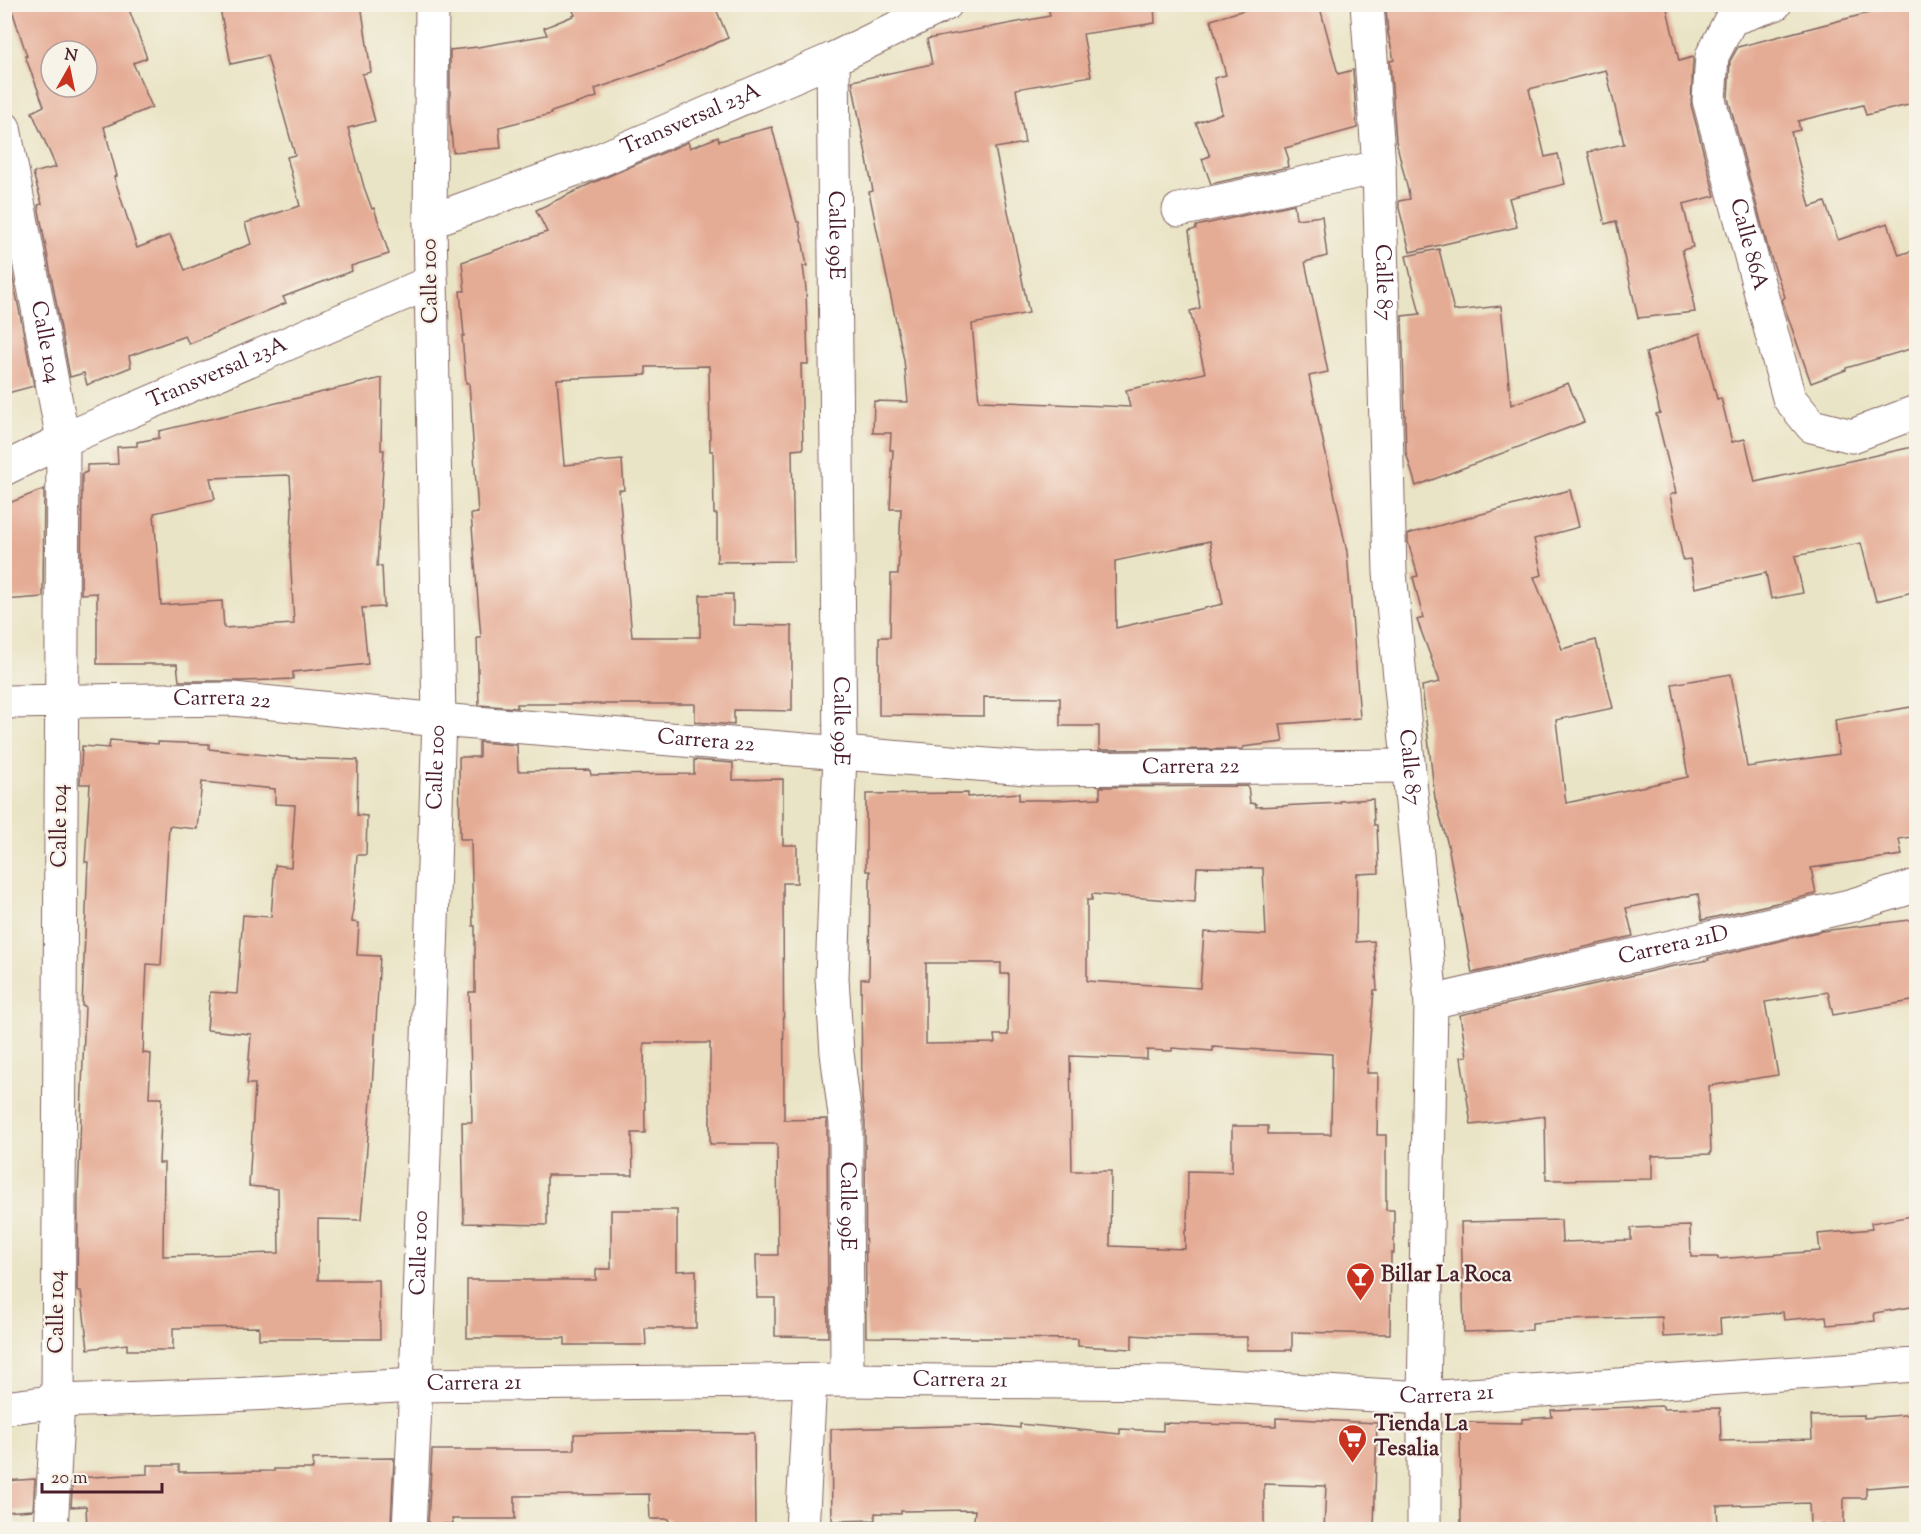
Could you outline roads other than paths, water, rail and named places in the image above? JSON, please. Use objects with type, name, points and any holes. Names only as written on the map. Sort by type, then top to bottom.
[{"type":"street","name":"Calle 100","points":[[409,1530],[439,720],[430,221],[432,4]]},
{"type":"street","name":"Transversal 23A","points":[[430,221],[595,162],[833,59],[946,4]]},
{"type":"street","name":"Calle 87","points":[[1367,4],[1379,167],[1390,572],[1431,1002],[1424,1530]]},
{"type":"street","name":"Calle 86A","points":[[1775,4],[1731,18],[1712,56],[1709,100],[1789,398],[1812,426],[1852,436],[1917,412]]},
{"type":"street","name":"Calle 99E","points":[[833,59],[840,752],[832,978],[837,1053],[846,1123],[847,1380]]},
{"type":"street","name":"Calle 104","points":[[4,128],[63,440],[58,1401],[51,1530]]},
{"type":"street","points":[[1179,210],[1379,167]]},
{"type":"street","name":"Transversal 23A","points":[[4,469],[63,440],[431,282]]},
{"type":"street","name":"Carrera 22","points":[[4,702],[233,699],[439,720],[1037,769],[1408,766]]},
{"type":"street","name":"Carrera 21D","points":[[1431,1002],[1849,906],[1917,886]]},
{"type":"street","name":"Carrera 21","points":[[4,1408],[58,1401],[232,1395],[416,1384],[847,1380],[1174,1383],[1424,1398],[1917,1365]]},
{"type":"street","points":[[802,1530],[810,1382]]},
{"type":"place","name":"Billar La Roca","points":[[1360,1302]]},
{"type":"place","name":"Tienda La Tesalia","points":[[1353,1464]]}]
